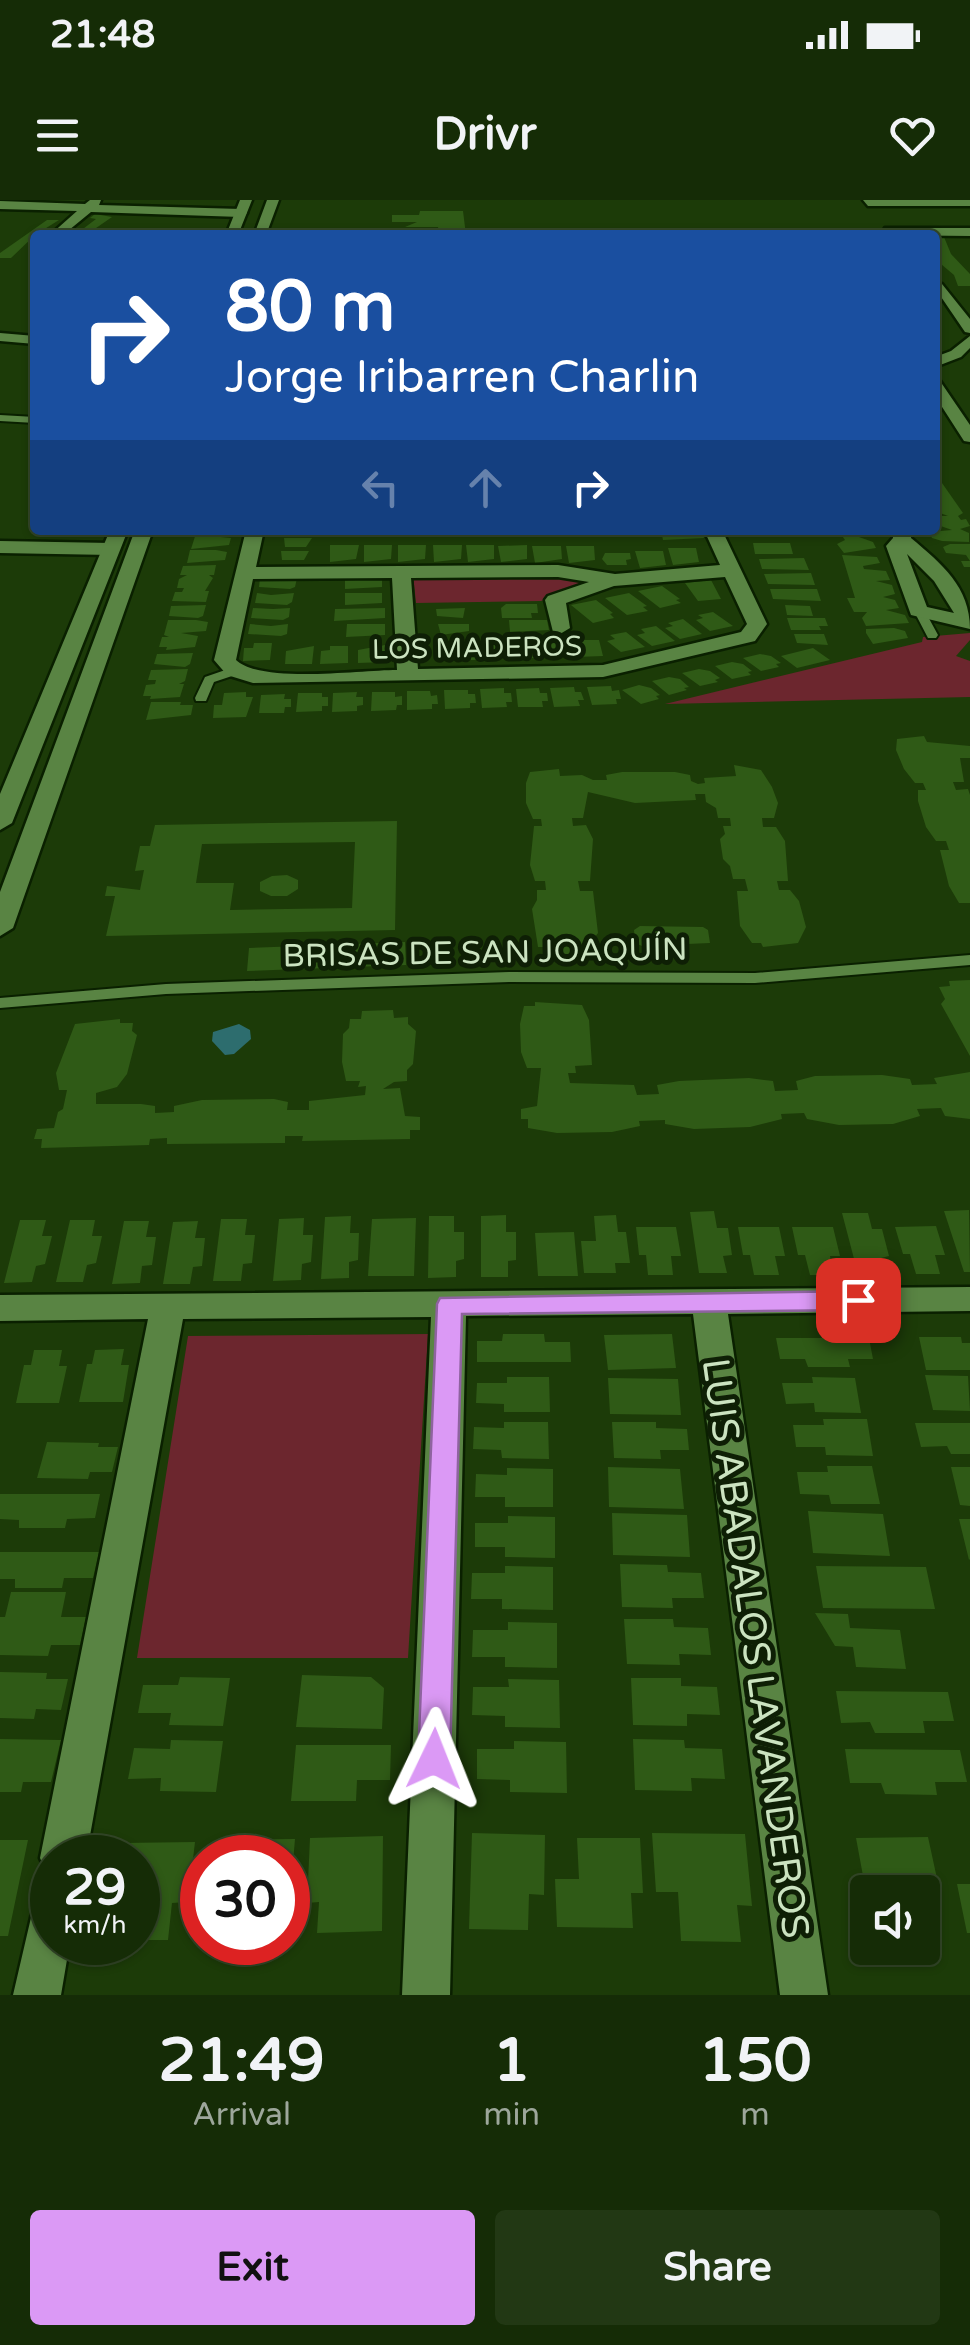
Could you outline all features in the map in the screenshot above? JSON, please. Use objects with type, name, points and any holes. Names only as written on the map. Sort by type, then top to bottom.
[{"type":"street","points":[[262,230],[273,200]]},
{"type":"street","points":[[867,201],[970,202]]},
{"type":"street","points":[[867,201],[884,230]]},
{"type":"street","points":[[5,205],[94,202],[244,206],[260,208],[267,216]]},
{"type":"street","points":[[62,230],[94,202]]},
{"type":"street","points":[[234,230],[244,206]]},
{"type":"street","points":[[940,233],[970,232]]},
{"type":"street","points":[[940,288],[970,291]]},
{"type":"street","points":[[940,291],[970,329]]},
{"type":"street","points":[[0,338],[30,337]]},
{"type":"street","points":[[940,360],[956,354],[970,340]]},
{"type":"street","points":[[940,392],[970,437]]},
{"type":"street","points":[[0,928],[142,535]]},
{"type":"street","points":[[234,671],[225,660],[254,535]]},
{"type":"street","name":"LOS MADEROS","points":[[234,671],[274,680],[603,671],[748,637],[757,624],[716,535]]},
{"type":"street","points":[[902,535],[955,591],[969,623],[922,615],[901,571],[895,546],[902,535]]},
{"type":"street","points":[[0,546],[115,539],[0,823]]},
{"type":"street","points":[[244,573],[558,572],[615,580],[734,570]]},
{"type":"street","points":[[901,571],[939,570]]},
{"type":"street","points":[[401,572],[408,676]]},
{"type":"street","points":[[560,628],[555,600],[615,580]]},
{"type":"street","points":[[0,1308],[970,1299]]},
{"type":"street","name":"LUIS ABADALOS LAVANDEROS","points":[[709,1302],[804,1995]]},
{"type":"street","points":[[426,1995],[450,1304]]},
{"type":"street","points":[[67,1835],[168,1307]]},
{"type":"street","points":[[36,1995],[42,1965]]},
{"type":"lane","points":[[0,418],[30,420]]},
{"type":"lane","points":[[922,615],[932,635]]},
{"type":"lane","points":[[201,698],[209,680],[234,671]]},
{"type":"lane","name":"BRISAS DE SAN JOAQUÍN","points":[[0,1003],[166,989],[509,976],[755,978],[970,960]]},
{"type":"shaded area","points":[[413,575],[559,575],[600,582],[541,601],[416,603]]},
{"type":"shaded area","points":[[970,633],[970,640],[956,656],[970,661],[970,697],[665,704],[922,642],[923,637]]},
{"type":"shaded area","points":[[428,1334],[408,1658],[137,1658],[188,1336]]},
{"type":"water","points":[[239,1024],[250,1030],[251,1039],[234,1054],[225,1055],[212,1041],[213,1032]]},
{"type":"building","points":[[420,211],[463,211],[465,230],[405,227],[417,222],[392,222],[392,215],[419,215]]},
{"type":"building","points":[[95,214],[112,217],[93,230],[82,230],[96,219],[90,218]]},
{"type":"building","points":[[47,220],[59,220],[43,230],[33,230]]},
{"type":"building","points":[[30,232],[30,240],[11,258],[0,258],[0,253]]},
{"type":"building","points":[[940,237],[944,237],[951,254],[970,274],[970,286],[958,286],[954,275],[940,263]]},
{"type":"building","points":[[940,480],[963,513],[958,516],[970,526],[960,529],[969,533],[969,542],[932,538],[930,535],[940,535],[940,531],[952,530],[940,526],[940,516],[948,516],[940,513]]},
{"type":"building","points":[[195,535],[231,538],[229,545],[191,549]]},
{"type":"building","points":[[361,535],[397,535],[397,537]]},
{"type":"building","points":[[662,535],[704,538],[663,540]]},
{"type":"building","points":[[842,535],[871,535],[859,537],[873,542],[876,548],[844,553],[837,544],[845,540]]},
{"type":"building","points":[[284,538],[312,538],[306,547],[285,547]]},
{"type":"building","points":[[753,543],[790,543],[793,554],[755,554]]},
{"type":"building","points":[[970,544],[970,561],[966,555],[946,553],[943,547]]},
{"type":"building","points":[[330,545],[359,545],[356,559],[330,562]]},
{"type":"building","points":[[364,545],[392,545],[391,559],[364,562]]},
{"type":"building","points":[[398,545],[426,545],[425,559],[398,562]]},
{"type":"building","points":[[433,545],[462,545],[461,559],[434,562]]},
{"type":"building","points":[[466,545],[494,545],[494,559],[468,562]]},
{"type":"building","points":[[527,545],[527,559],[501,562],[498,546]]},
{"type":"building","points":[[532,546],[561,546],[562,559],[535,563]]},
{"type":"building","points":[[566,546],[594,546],[595,560],[569,563]]},
{"type":"building","points":[[668,548],[696,548],[699,562],[673,565]]},
{"type":"building","points":[[190,550],[227,552],[225,560],[187,563]]},
{"type":"building","points":[[281,551],[309,551],[304,560],[282,560]]},
{"type":"building","points":[[635,551],[663,551],[666,565],[640,568]]},
{"type":"building","points":[[605,553],[630,553],[631,559],[626,560],[627,565],[607,565],[602,559]]},
{"type":"building","points":[[842,555],[877,557],[880,563],[863,566],[864,569],[886,571],[890,580],[876,581],[892,585],[895,594],[883,597],[895,600],[899,608],[886,610],[905,615],[909,623],[866,626],[862,618],[867,612],[854,612],[847,598],[855,598]]},
{"type":"building","points":[[804,558],[809,570],[762,569],[759,559]]},
{"type":"building","points":[[216,565],[214,575],[209,575],[213,578],[205,591],[209,591],[206,602],[172,601],[175,592],[184,588],[177,588],[179,579],[187,575],[180,575],[183,566]]},
{"type":"building","points":[[811,573],[815,585],[768,584],[764,574]]},
{"type":"building","points":[[260,578],[297,578],[295,587],[290,589],[259,587]]},
{"type":"building","points":[[345,578],[382,578],[382,587],[345,589]]},
{"type":"building","points":[[711,580],[721,599],[698,601],[685,583]]},
{"type":"building","points":[[662,586],[681,603],[660,608],[638,591]]},
{"type":"building","points":[[770,589],[817,589],[821,601],[773,599]]},
{"type":"building","points":[[257,593],[294,593],[287,605],[255,603]]},
{"type":"building","points":[[345,593],[382,593],[382,603],[345,605]]},
{"type":"building","points":[[629,593],[648,611],[627,615],[605,598]]},
{"type":"building","points":[[596,600],[614,618],[593,623],[571,605]]},
{"type":"building","points":[[506,604],[537,604],[538,613],[531,613],[532,618],[502,618],[501,608]]},
{"type":"building","points":[[206,605],[203,616],[198,618],[169,616],[171,606]]},
{"type":"building","points":[[785,605],[810,606],[813,616],[787,615]]},
{"type":"building","points":[[253,608],[290,608],[289,617],[251,618]]},
{"type":"building","points":[[385,608],[385,618],[334,621],[335,609]]},
{"type":"building","points":[[465,608],[463,618],[437,616],[436,609]]},
{"type":"building","points":[[713,612],[733,626],[710,631],[696,620],[703,618],[698,615]]},
{"type":"building","points":[[787,618],[825,618],[828,626],[819,626],[821,630],[791,630]]},
{"type":"building","points":[[683,619],[702,634],[680,639],[665,628],[673,626],[668,623]]},
{"type":"building","points":[[168,620],[208,622],[206,631],[181,633],[198,636],[195,647],[166,650],[167,647],[159,647],[162,637],[169,637],[164,635]]},
{"type":"building","points":[[509,620],[547,620],[549,630],[510,632]]},
{"type":"building","points":[[250,624],[288,624],[287,634],[248,634]]},
{"type":"building","points":[[347,624],[385,624],[385,635],[346,637]]},
{"type":"building","points":[[438,624],[469,624],[469,631],[441,635]]},
{"type":"building","points":[[656,626],[675,641],[652,646],[637,635],[645,633],[641,629]]},
{"type":"building","points":[[866,629],[905,631],[908,638],[873,644],[866,633]]},
{"type":"building","points":[[626,632],[645,647],[621,652],[607,641],[615,639],[610,635]]},
{"type":"building","points":[[794,634],[824,634],[828,645],[797,643]]},
{"type":"building","points":[[548,640],[565,640],[569,657],[542,658],[540,645],[548,644]]},
{"type":"building","points":[[582,640],[599,640],[603,656],[576,657],[573,644],[582,644]]},
{"type":"building","points":[[513,641],[531,641],[534,658],[506,659],[504,646],[514,645]]},
{"type":"building","points":[[462,642],[464,659],[437,660],[436,647]]},
{"type":"building","points":[[496,642],[499,659],[471,660],[470,647]]},
{"type":"building","points":[[254,643],[272,643],[270,660],[243,661],[244,648],[253,648]]},
{"type":"building","points":[[385,645],[385,662],[358,663],[358,650]]},
{"type":"building","points":[[314,646],[312,664],[285,664],[286,651]]},
{"type":"building","points":[[330,646],[348,646],[348,663],[320,664],[321,651],[330,650]]},
{"type":"building","points":[[813,648],[830,660],[797,668],[781,656]]},
{"type":"building","points":[[193,653],[185,667],[154,664],[157,654]]},
{"type":"building","points":[[771,656],[781,663],[776,664],[779,667],[761,671],[743,658]]},
{"type":"building","points":[[743,664],[752,671],[748,672],[751,675],[732,679],[715,666]]},
{"type":"building","points":[[188,669],[185,681],[179,684],[184,684],[180,697],[143,696],[146,685],[155,684],[156,680],[148,680],[151,670]]},
{"type":"building","points":[[710,671],[720,678],[715,680],[718,682],[700,686],[682,673]]},
{"type":"building","points":[[680,679],[689,687],[669,695],[652,681]]},
{"type":"building","points":[[639,685],[651,688],[660,695],[656,696],[659,699],[641,704],[622,690]]},
{"type":"building","points":[[611,686],[612,691],[619,690],[621,699],[616,699],[617,704],[592,705],[587,687]]},
{"type":"building","points":[[574,687],[584,700],[578,700],[580,706],[554,707],[550,688]]},
{"type":"building","points":[[504,688],[504,693],[511,693],[512,702],[506,702],[507,707],[482,708],[480,689]]},
{"type":"building","points":[[539,688],[540,693],[547,693],[548,701],[542,701],[543,707],[518,707],[516,689]]},
{"type":"building","points":[[444,690],[468,690],[468,694],[475,694],[476,703],[470,703],[470,708],[445,709]]},
{"type":"building","points":[[407,691],[430,691],[431,696],[437,695],[438,704],[432,704],[432,709],[407,710]]},
{"type":"building","points":[[246,692],[246,697],[253,697],[246,717],[213,718],[214,705],[222,705],[224,693]]},
{"type":"building","points":[[357,692],[356,697],[363,697],[363,705],[357,706],[357,711],[332,712],[333,693]]},
{"type":"building","points":[[372,692],[395,692],[395,697],[402,696],[402,705],[397,705],[396,710],[371,711]]},
{"type":"building","points":[[298,693],[322,693],[322,697],[328,697],[328,706],[322,706],[322,711],[296,712]]},
{"type":"building","points":[[285,694],[284,699],[291,699],[291,707],[285,707],[284,713],[259,713],[261,695]]},
{"type":"building","points":[[151,702],[193,705],[191,715],[146,720]]},
{"type":"building","points":[[924,736],[927,742],[970,746],[970,758],[960,758],[964,782],[953,782],[956,790],[968,789],[970,795],[970,903],[959,903],[949,886],[940,850],[949,850],[946,841],[936,841],[926,827],[918,790],[926,790],[904,769],[896,750],[897,739]]},
{"type":"building","points":[[734,765],[761,770],[778,803],[774,818],[762,818],[763,827],[776,827],[785,841],[788,881],[777,881],[779,890],[790,890],[799,901],[806,927],[798,943],[763,947],[761,943],[752,943],[740,926],[737,891],[748,891],[745,879],[733,879],[730,866],[723,859],[720,839],[725,834],[723,826],[731,826],[730,818],[718,818],[716,808],[706,802],[705,794],[695,794],[696,800],[635,803],[588,792],[583,818],[572,818],[573,826],[586,825],[593,839],[590,881],[578,881],[580,891],[593,891],[598,933],[592,941],[593,949],[583,949],[583,955],[548,954],[548,947],[538,947],[532,909],[537,890],[546,890],[545,881],[535,881],[530,865],[534,826],[542,826],[541,819],[533,819],[526,803],[530,772],[559,769],[560,776],[607,780],[606,775],[622,772],[675,772],[690,775],[691,781],[698,784],[705,783],[704,778],[736,776]]},
{"type":"building","points":[[397,821],[395,930],[106,936],[115,896],[105,896],[107,886],[140,890],[144,870],[135,871],[140,846],[150,846],[155,825]],"holes":[[[355,842],[352,908],[230,910],[234,883],[196,883],[202,844]]]},
{"type":"building","points":[[287,875],[298,880],[298,889],[287,896],[260,891],[260,882]]},
{"type":"building","points":[[640,926],[703,927],[708,930],[710,943],[642,946],[635,943],[634,930]]},
{"type":"building","points":[[405,942],[406,965],[247,971],[249,948]]},
{"type":"building","points":[[970,980],[970,1056],[941,1004],[945,999],[939,987],[950,986],[949,981]]},
{"type":"building","points":[[535,1002],[582,1005],[589,1020],[592,1065],[575,1066],[576,1073],[568,1073],[570,1083],[634,1085],[637,1095],[659,1094],[657,1085],[679,1081],[749,1078],[773,1081],[775,1091],[798,1090],[796,1081],[815,1076],[882,1075],[910,1079],[912,1085],[937,1084],[934,1078],[970,1072],[970,1119],[945,1116],[941,1108],[917,1109],[920,1116],[893,1124],[839,1125],[807,1119],[804,1113],[781,1114],[782,1119],[750,1127],[694,1129],[665,1124],[665,1120],[639,1121],[640,1126],[612,1132],[557,1133],[528,1128],[528,1119],[521,1119],[521,1109],[537,1106],[541,1068],[527,1068],[521,1052],[520,1024],[524,1006],[535,1006]]},
{"type":"building","points":[[393,1010],[394,1018],[408,1017],[408,1024],[416,1031],[413,1064],[407,1070],[407,1081],[394,1082],[383,1089],[400,1088],[405,1116],[420,1117],[420,1130],[410,1130],[410,1139],[302,1141],[303,1136],[285,1136],[285,1143],[167,1144],[167,1138],[150,1139],[149,1145],[41,1148],[42,1139],[34,1139],[37,1129],[54,1128],[58,1112],[63,1109],[67,1090],[59,1090],[56,1073],[75,1024],[120,1019],[120,1023],[133,1023],[132,1031],[137,1035],[127,1074],[117,1087],[96,1093],[96,1104],[155,1106],[155,1113],[174,1112],[174,1106],[202,1100],[274,1099],[288,1102],[287,1110],[309,1110],[309,1101],[365,1095],[366,1086],[358,1087],[360,1081],[346,1081],[343,1034],[350,1019],[361,1019],[362,1011]]},
{"type":"building","points":[[969,1210],[970,1272],[964,1272],[944,1211]]},
{"type":"building","points":[[714,1211],[717,1228],[728,1228],[732,1255],[723,1256],[727,1273],[699,1273],[690,1212]]},
{"type":"building","points":[[842,1213],[868,1213],[872,1229],[882,1229],[889,1256],[881,1258],[886,1274],[858,1274]]},
{"type":"building","points":[[506,1215],[506,1232],[516,1232],[516,1260],[508,1261],[508,1277],[481,1277],[481,1216]]},
{"type":"building","points":[[616,1215],[618,1232],[626,1232],[630,1263],[615,1263],[616,1273],[584,1273],[581,1241],[596,1241],[594,1216]]},
{"type":"building","points":[[351,1216],[350,1233],[359,1233],[358,1260],[349,1262],[349,1278],[321,1279],[325,1217]]},
{"type":"building","points":[[429,1216],[454,1216],[454,1232],[464,1232],[464,1259],[456,1261],[456,1277],[428,1278]]},
{"type":"building","points":[[304,1218],[303,1235],[313,1235],[311,1262],[302,1264],[301,1280],[273,1281],[279,1219]]},
{"type":"building","points":[[416,1218],[414,1276],[368,1276],[372,1219]]},
{"type":"building","points":[[221,1219],[247,1219],[245,1235],[255,1235],[252,1263],[243,1264],[241,1281],[213,1281]]},
{"type":"building","points":[[20,1220],[46,1220],[42,1236],[52,1236],[45,1264],[36,1266],[32,1282],[4,1283]]},
{"type":"building","points":[[70,1220],[95,1220],[92,1236],[102,1236],[96,1263],[87,1265],[83,1282],[56,1282]]},
{"type":"building","points":[[124,1221],[149,1221],[146,1237],[156,1237],[152,1265],[142,1266],[140,1283],[112,1284]]},
{"type":"building","points":[[198,1221],[195,1238],[205,1238],[202,1266],[193,1267],[190,1284],[163,1284],[173,1222]]},
{"type":"building","points":[[936,1226],[945,1255],[935,1255],[940,1274],[916,1274],[910,1254],[903,1254],[895,1227]]},
{"type":"building","points":[[636,1227],[676,1227],[681,1256],[671,1256],[673,1275],[648,1275],[646,1255],[639,1255]]},
{"type":"building","points":[[738,1227],[779,1227],[785,1256],[775,1256],[779,1275],[754,1275],[750,1255],[743,1255]]},
{"type":"building","points":[[792,1227],[833,1227],[840,1256],[830,1256],[834,1275],[810,1275],[805,1255],[798,1255]]},
{"type":"building","points":[[574,1232],[578,1276],[538,1276],[535,1233]]},
{"type":"building","points":[[503,1334],[544,1334],[545,1342],[570,1342],[571,1362],[477,1362],[477,1341],[502,1341]]},
{"type":"building","points":[[672,1334],[676,1368],[608,1370],[604,1335]]},
{"type":"building","points":[[919,1337],[961,1337],[962,1343],[970,1343],[970,1370],[926,1370]]},
{"type":"building","points":[[776,1338],[869,1338],[873,1359],[848,1359],[850,1367],[808,1367],[805,1359],[780,1359]]},
{"type":"building","points":[[124,1349],[121,1365],[129,1365],[123,1402],[79,1402],[87,1364],[92,1364],[95,1350]]},
{"type":"building","points":[[34,1350],[62,1350],[59,1366],[67,1366],[59,1403],[16,1403],[24,1365],[31,1365]]},
{"type":"building","points":[[925,1375],[968,1376],[970,1411],[933,1410]]},
{"type":"building","points":[[507,1377],[549,1377],[550,1412],[504,1412],[504,1404],[476,1403],[477,1383],[507,1383]]},
{"type":"building","points":[[812,1377],[855,1378],[861,1413],[815,1412],[814,1403],[786,1404],[782,1383],[813,1383]]},
{"type":"building","points":[[608,1378],[678,1379],[681,1415],[610,1414]]},
{"type":"building","points":[[823,1419],[867,1419],[873,1456],[826,1455],[825,1447],[796,1447],[793,1425],[824,1425]]},
{"type":"building","points":[[504,1422],[548,1422],[549,1459],[502,1458],[501,1450],[473,1449],[474,1427],[504,1428]]},
{"type":"building","points":[[612,1422],[656,1422],[656,1428],[687,1429],[689,1450],[660,1450],[661,1459],[614,1458]]},
{"type":"building","points":[[915,1423],[970,1423],[970,1454],[951,1454],[947,1446],[921,1447]]},
{"type":"building","points":[[47,1442],[118,1447],[112,1472],[90,1472],[88,1479],[37,1478]]},
{"type":"building","points":[[827,1466],[872,1466],[880,1504],[831,1504],[829,1495],[800,1494],[797,1472],[828,1472]]},
{"type":"building","points":[[608,1467],[680,1469],[684,1509],[609,1507]]},
{"type":"building","points":[[951,1467],[970,1467],[970,1506],[960,1505]]},
{"type":"building","points":[[507,1468],[553,1469],[553,1507],[505,1507],[505,1497],[475,1497],[476,1474],[507,1475]]},
{"type":"building","points":[[0,1494],[100,1494],[95,1518],[67,1519],[65,1528],[19,1528],[19,1520],[0,1519]]},
{"type":"building","points":[[808,1511],[883,1514],[890,1556],[813,1553]]},
{"type":"building","points":[[612,1513],[687,1515],[690,1557],[613,1555]]},
{"type":"building","points":[[508,1516],[555,1517],[555,1558],[505,1557],[505,1547],[475,1547],[475,1523],[508,1523]]},
{"type":"building","points":[[959,1519],[970,1519],[969,1560]]},
{"type":"building","points":[[0,1552],[99,1552],[93,1578],[64,1578],[62,1588],[15,1588],[15,1579],[0,1579]]},
{"type":"building","points":[[620,1564],[667,1565],[668,1572],[701,1573],[704,1598],[672,1598],[673,1608],[622,1607]]},
{"type":"building","points":[[505,1566],[553,1567],[553,1610],[502,1609],[502,1599],[471,1599],[472,1573],[505,1573]]},
{"type":"building","points":[[816,1566],[926,1567],[935,1609],[823,1608]]},
{"type":"building","points":[[11,1592],[66,1592],[61,1617],[86,1617],[80,1645],[51,1645],[48,1656],[0,1655],[0,1617],[5,1617]]},
{"type":"building","points":[[815,1613],[848,1614],[850,1628],[900,1630],[906,1669],[856,1667],[853,1647],[835,1646]]},
{"type":"building","points":[[624,1619],[673,1619],[674,1627],[708,1628],[711,1655],[679,1654],[680,1665],[627,1664]]},
{"type":"building","points":[[508,1622],[557,1623],[557,1668],[505,1667],[505,1657],[472,1657],[473,1630],[508,1630]]},
{"type":"building","points":[[0,1672],[47,1673],[46,1679],[68,1679],[61,1710],[36,1709],[34,1719],[0,1718]]},
{"type":"building","points":[[302,1675],[371,1677],[384,1688],[382,1729],[296,1727]]},
{"type":"building","points":[[180,1677],[230,1678],[223,1726],[169,1725],[171,1713],[138,1713],[143,1685],[178,1685]]},
{"type":"building","points":[[631,1678],[681,1678],[681,1686],[717,1687],[720,1715],[687,1714],[687,1726],[633,1725]]},
{"type":"building","points":[[508,1679],[559,1680],[560,1728],[505,1727],[505,1716],[472,1715],[473,1687],[509,1687]]},
{"type":"building","points":[[836,1691],[948,1692],[954,1721],[923,1721],[925,1733],[875,1733],[870,1722],[841,1723]]},
{"type":"building","points":[[0,1739],[61,1740],[51,1782],[23,1782],[21,1792],[0,1792]]},
{"type":"building","points":[[633,1739],[684,1740],[685,1748],[722,1749],[725,1779],[691,1778],[692,1791],[635,1790]]},
{"type":"building","points":[[171,1740],[223,1741],[216,1792],[160,1791],[161,1778],[128,1779],[134,1748],[170,1749]]},
{"type":"building","points":[[514,1741],[566,1742],[567,1793],[510,1792],[510,1780],[477,1779],[477,1749],[514,1749]]},
{"type":"building","points":[[296,1745],[391,1745],[390,1780],[357,1780],[356,1801],[291,1801]]},
{"type":"building","points":[[845,1749],[960,1750],[967,1782],[935,1782],[937,1795],[885,1794],[881,1783],[850,1783]]},
{"type":"building","points":[[472,1833],[545,1835],[544,1895],[529,1894],[528,1930],[469,1929]]},
{"type":"building","points":[[652,1833],[745,1834],[752,1906],[737,1905],[741,1942],[681,1941],[678,1892],[656,1892]]},
{"type":"building","points":[[383,1836],[382,1931],[317,1933],[319,1902],[310,1903],[310,1838]]},
{"type":"building","points":[[928,1837],[936,1875],[863,1875],[856,1838]]},
{"type":"building","points":[[577,1838],[640,1838],[643,1893],[631,1893],[633,1928],[557,1927],[555,1879],[579,1879]]},
{"type":"building","points":[[0,1840],[28,1840],[8,1936],[0,1936]]},
{"type":"building","points":[[160,1842],[180,1842],[180,1902],[172,1903],[168,1940],[160,1940]]},
{"type":"building","points":[[957,1884],[970,1884],[970,1933],[967,1933]]},
{"type":"route","points":[[434,1759],[450,1304],[858,1300]]}]
